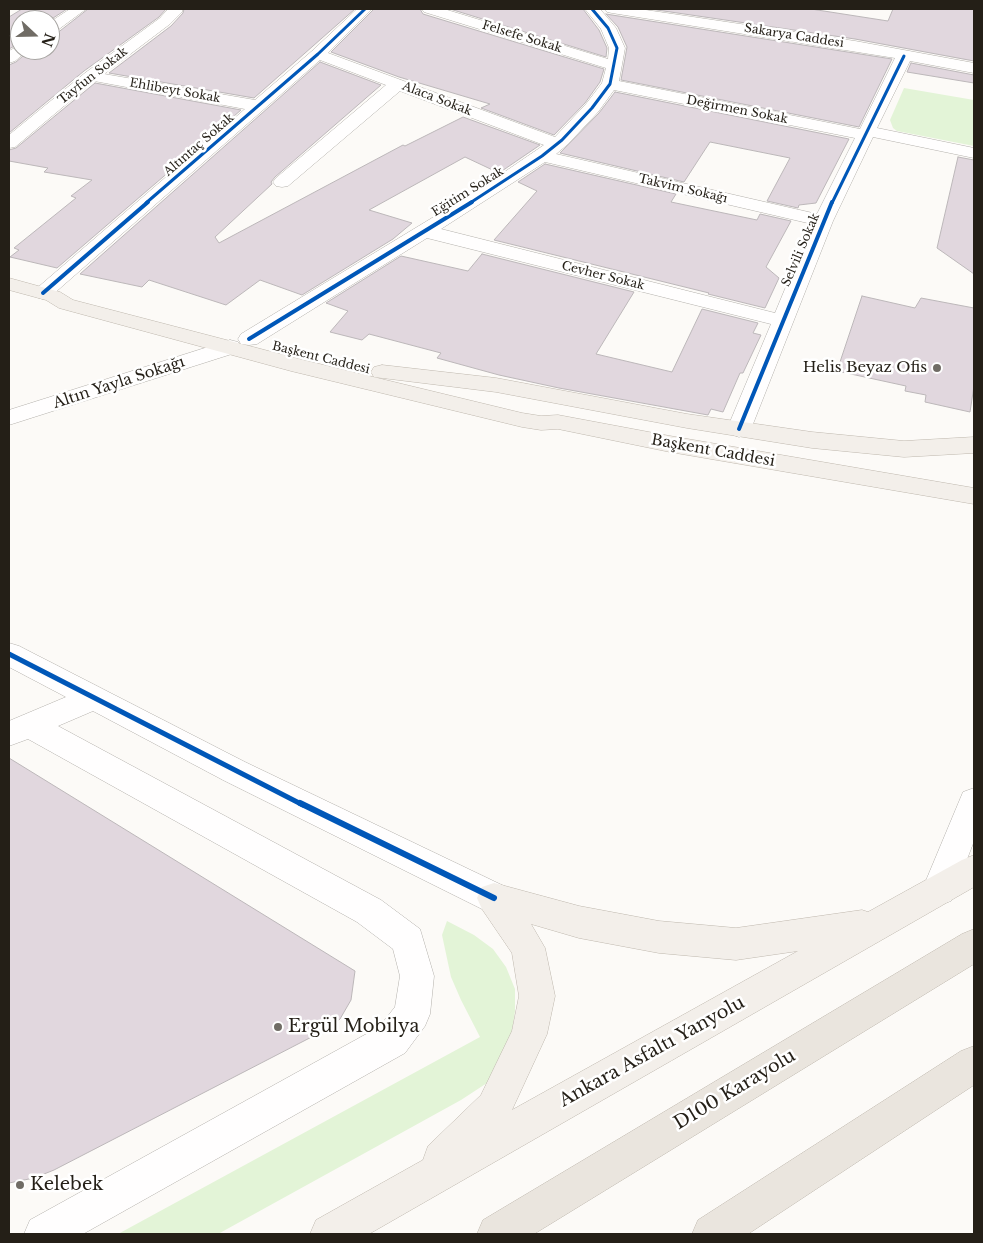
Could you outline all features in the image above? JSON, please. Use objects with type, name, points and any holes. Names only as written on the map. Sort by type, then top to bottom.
[{"type":"highway","name":"D100 Karayolu","points":[[497,1234],[974,945]]},
{"type":"highway","points":[[712,1234],[974,1064]]},
{"type":"main road","name":"Başkent Caddesi","points":[[9,284],[48,295],[66,304],[369,370],[530,408],[558,422]]},
{"type":"main road","name":"Başkent Caddesi","points":[[240,343],[363,383],[522,420],[541,423],[558,422],[810,469],[974,496]]},
{"type":"main road","points":[[369,370],[496,385],[739,429],[873,447],[904,449],[974,444]]},
{"type":"main road","name":"Ankara Asfaltı Yanyolu","points":[[330,1234],[974,870]]},
{"type":"main road","points":[[494,898],[579,922],[659,937],[736,944],[878,924]]},
{"type":"main road","points":[[419,1184],[494,1108],[529,1034],[537,996],[528,948],[494,898]]},
{"type":"street","points":[[60,22],[79,9]]},
{"type":"street","name":"Tayfun Sokak","points":[[9,143],[91,76],[165,21],[175,12],[175,9]]},
{"type":"street","name":"Altıntaç Sokak","points":[[48,295],[318,54],[365,9]]},
{"type":"street","name":"Felsefe Sokak","points":[[429,9],[615,66]]},
{"type":"street","name":"Eğitim Sokak","points":[[240,343],[424,231],[542,156],[557,144],[592,108],[610,84],[615,66],[617,48],[608,28],[592,9]]},
{"type":"street","name":"Sakarya Caddesi","points":[[612,9],[855,46],[974,68]]},
{"type":"street","name":"Alaca Sokak","points":[[318,54],[557,144]]},
{"type":"street","name":"Selvili Sokak","points":[[739,429],[823,221],[904,56]]},
{"type":"street","name":"Ehlibeyt Sokak","points":[[91,76],[258,106]]},
{"type":"street","points":[[282,182],[398,84]]},
{"type":"street","name":"Değirmen Sokak","points":[[610,84],[974,153]]},
{"type":"street","name":"Takvim Sokağı","points":[[542,156],[823,221]]},
{"type":"street","name":"Cevher Sokak","points":[[424,231],[783,321]]},
{"type":"street","name":"Altın Yayla Sokağı","points":[[9,418],[240,343]]},
{"type":"street","points":[[9,654],[234,771],[494,898]]},
{"type":"street","points":[[19,730],[95,698]]},
{"type":"street","points":[[19,730],[369,911],[408,940],[417,976],[412,1014],[392,1040],[44,1234]]},
{"type":"street","points":[[939,890],[974,802]]},
{"type":"green space","points":[[904,88],[974,100],[974,146],[897,131],[893,128],[890,120]]},
{"type":"green space","points":[[447,921],[474,935],[493,949],[506,967],[515,989],[515,1011],[511,1039],[504,1063],[487,1083],[461,1100],[218,1234],[118,1234],[480,1037],[451,977],[442,935]]},
{"type":"building","points":[[67,9],[60,14],[60,10],[20,10]]},
{"type":"building","points":[[88,9],[166,9],[159,17],[84,71],[9,133],[9,65],[18,60],[60,60],[60,31]]},
{"type":"building","points":[[184,9],[355,9],[254,98],[109,73],[171,26],[183,13]]},
{"type":"building","points":[[374,9],[420,9],[423,14],[604,69],[600,82],[585,103],[554,135],[481,108],[490,104],[399,77],[331,52]]},
{"type":"building","points":[[450,9],[583,9],[599,30],[607,48],[606,57]]},
{"type":"building","points":[[650,9],[811,9],[888,21],[893,9],[974,9],[974,61],[855,39]]},
{"type":"building","points":[[606,14],[892,59],[859,127],[621,80],[627,47],[618,27]]},
{"type":"building","points":[[10,16],[9,49],[9,17]]},
{"type":"building","points":[[320,62],[381,85],[275,177],[271,182],[272,184],[215,237],[219,243],[403,145],[405,146],[463,117],[540,145],[499,173],[465,157],[369,210],[412,223],[393,239],[302,295],[260,280],[226,305],[149,280],[142,287],[80,274]]},
{"type":"building","points":[[911,63],[974,75],[974,83],[907,72]]},
{"type":"building","points":[[95,83],[241,110],[57,268],[10,257],[19,250],[14,248],[76,198],[71,196],[92,180],[44,172],[48,168],[9,161],[9,150],[16,148]]},
{"type":"building","points":[[615,92],[849,139],[816,203],[799,205],[798,208],[767,201],[790,158],[710,142],[684,182],[560,153],[599,113]]},
{"type":"building","points":[[958,157],[974,160],[974,274],[937,248]]},
{"type":"building","points":[[545,164],[676,194],[671,202],[757,220],[760,214],[791,221],[766,267],[779,278],[765,308],[494,240],[537,191],[518,182]]},
{"type":"building","points":[[482,254],[634,292],[596,354],[672,372],[702,309],[758,323],[753,333],[761,335],[743,373],[740,373],[723,412],[711,409],[708,415],[499,375],[437,358],[441,353],[369,334],[362,340],[330,332],[348,311],[326,303],[401,256],[468,271]]},
{"type":"building","points":[[862,296],[915,308],[921,298],[974,308],[974,386],[970,412],[925,402],[926,395],[905,391],[906,386],[837,371]]},
{"type":"building","points":[[9,758],[355,971],[351,1000],[340,1019],[329,1028],[54,1170],[34,1178],[9,1183]]},
{"type":"cycle path","points":[[43,293],[318,54],[365,9]]},
{"type":"cycle path","points":[[249,339],[485,194],[542,156],[562,140],[592,108],[610,84],[615,66],[617,48],[608,28],[592,9]]},
{"type":"cycle path","points":[[739,429],[823,221],[904,56]]},
{"type":"cycle path","points":[[9,654],[234,771],[494,898]]},
{"type":"place","name":"Helis Beyaz Ofis","points":[[937,368]]},
{"type":"place","name":"Ergül Mobilya","points":[[278,1027]]},
{"type":"place","name":"Kelebek","points":[[20,1185]]}]
